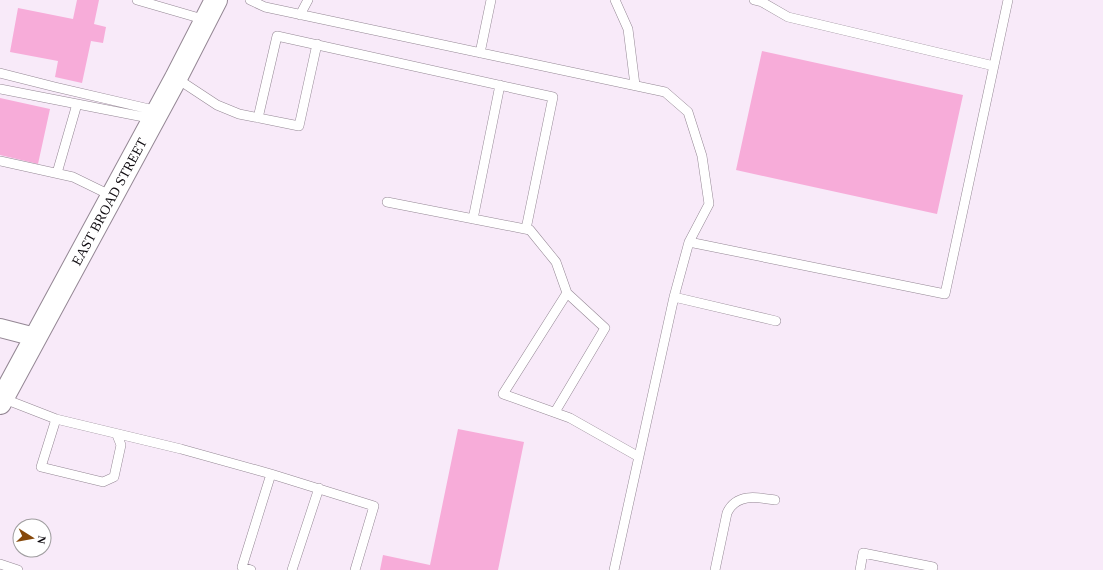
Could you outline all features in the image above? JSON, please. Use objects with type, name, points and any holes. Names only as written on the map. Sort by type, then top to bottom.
[{"type":"street","name":"EAST BROAD STREET","points":[[1,400],[176,78],[216,0]]},
{"type":"street","points":[[0,328],[35,337]]},
{"type":"lane","points":[[137,0],[206,20]]},
{"type":"lane","points":[[250,0],[265,7],[300,15],[665,92],[688,112],[702,156],[709,204],[689,242],[674,297],[614,570]]},
{"type":"lane","points":[[300,15],[308,0]]},
{"type":"lane","points":[[480,53],[491,0]]},
{"type":"lane","points":[[615,0],[628,29],[635,86]]},
{"type":"lane","points":[[754,0],[762,2],[788,17],[994,66]]},
{"type":"lane","points":[[689,242],[945,294],[1008,0]]},
{"type":"lane","points":[[258,118],[277,36],[553,97],[526,229]]},
{"type":"lane","points":[[176,78],[217,105],[239,114],[299,126],[316,44]]},
{"type":"lane","points":[[0,73],[156,115]]},
{"type":"lane","points":[[473,219],[500,85]]},
{"type":"lane","points":[[0,89],[78,104],[156,115]]},
{"type":"lane","points":[[57,173],[78,104]]},
{"type":"lane","points":[[0,161],[73,177],[112,196]]},
{"type":"lane","points":[[387,202],[530,230],[556,262],[567,293],[605,328],[555,412]]},
{"type":"lane","points":[[567,293],[503,394],[570,418],[639,457]]},
{"type":"lane","points":[[674,297],[776,321]]},
{"type":"lane","points":[[1,400],[56,419],[117,435],[181,449],[319,488],[374,506],[355,570]]},
{"type":"lane","points":[[56,419],[42,466],[103,482],[114,477],[121,445],[117,435]]},
{"type":"lane","points":[[251,570],[242,567],[271,474]]},
{"type":"lane","points":[[292,570],[319,488]]},
{"type":"lane","points":[[715,570],[727,513],[734,502],[742,499],[759,497],[775,500]]},
{"type":"lane","points":[[860,570],[863,553],[933,568],[932,570]]},
{"type":"lane","points":[[0,564],[18,570]]},
{"type":"building","points":[[77,0],[99,0],[94,24],[106,27],[103,43],[91,41],[82,83],[55,77],[58,61],[10,52],[18,8],[73,19]]},
{"type":"building","points":[[762,51],[963,95],[937,214],[736,170]]},
{"type":"building","points":[[0,98],[50,109],[38,164],[0,155]]},
{"type":"building","points":[[458,429],[524,442],[498,570],[380,570],[383,555],[430,565]]}]
